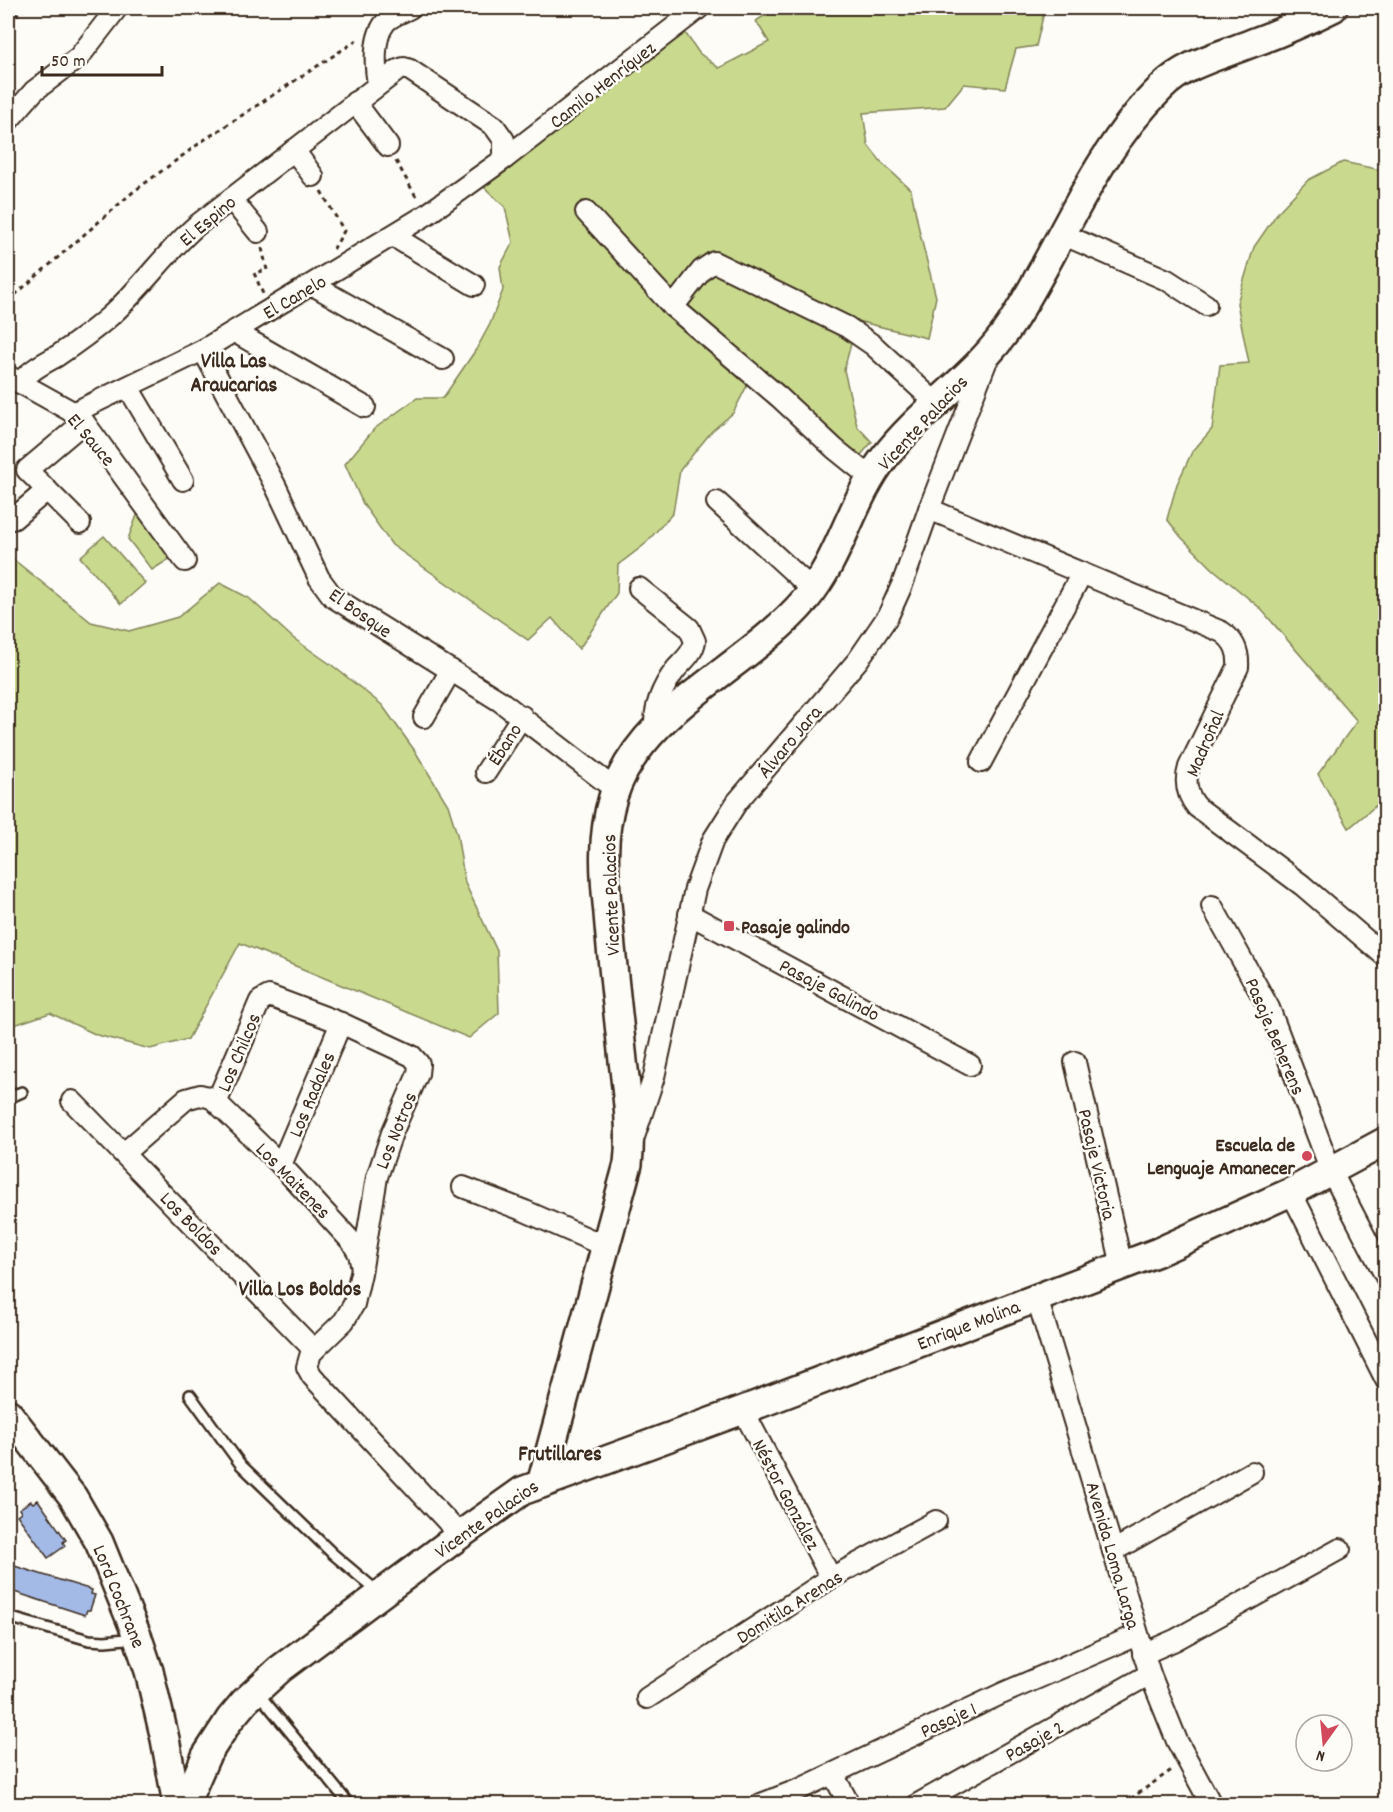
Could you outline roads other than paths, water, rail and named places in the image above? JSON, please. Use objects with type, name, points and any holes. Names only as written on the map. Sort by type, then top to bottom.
[{"type":"main road","name":"Vicente Palacios","points":[[185,1804],[196,1775],[217,1737],[245,1701],[280,1669],[522,1491],[541,1484],[625,1179],[630,1149],[629,1116],[604,867],[607,821],[616,790],[636,750],[655,728],[782,624],[813,590],[837,552],[871,478],[893,446],[991,349],[1010,326],[1108,154],[1137,115],[1165,84],[1192,66],[1277,34],[1297,14],[1333,8]]},
{"type":"main road","name":"Enrique Molina","points":[[541,1484],[743,1410],[1158,1252],[1291,1192],[1386,1141]]},
{"type":"main road","name":"Lord Cochrane","points":[[8,1413],[62,1483],[99,1542],[138,1638],[160,1716],[177,1804]]},
{"type":"street","points":[[8,121],[34,91],[79,57],[117,8]]},
{"type":"street","points":[[378,84],[376,58],[386,22],[410,8]]},
{"type":"street","name":"Camilo Henríquez","points":[[504,159],[699,8]]},
{"type":"street","name":"El Espino","points":[[14,380],[66,349],[109,317],[185,236],[398,70],[404,68],[410,70],[499,130],[504,144],[504,159]]},
{"type":"street","points":[[355,102],[388,146]]},
{"type":"street","points":[[294,150],[313,176]]},
{"type":"street","name":"El Canelo","points":[[47,490],[27,470],[79,418],[128,387],[203,351],[352,262],[426,215],[504,159]]},
{"type":"street","points":[[231,199],[258,232]]},
{"type":"street","points":[[586,212],[674,307],[871,478]]},
{"type":"street","points":[[1062,234],[1167,280],[1206,305]]},
{"type":"street","points":[[393,236],[474,285]]},
{"type":"street","points":[[674,307],[702,270],[714,262],[847,327],[873,345],[936,403]]},
{"type":"street","points":[[313,285],[443,359]]},
{"type":"street","points":[[235,332],[365,407]]},
{"type":"street","name":"Álvaro Jara","points":[[630,1149],[654,1077],[668,1021],[689,914],[703,864],[724,820],[736,802],[858,660],[883,624],[902,585],[991,349]]},
{"type":"street","name":"El Bosque","points":[[203,351],[276,487],[325,588],[340,602],[522,716],[616,790]]},
{"type":"street","name":"El Sauce","points":[[14,380],[79,418],[185,561]]},
{"type":"street","points":[[128,387],[183,480]]},
{"type":"street","points":[[8,514],[13,519],[47,490],[80,523]]},
{"type":"street","points":[[717,502],[813,590]]},
{"type":"street","name":"Madroñal","points":[[929,509],[1222,632],[1228,637],[1237,650],[1238,667],[1189,767],[1186,781],[1188,794],[1197,807],[1302,885],[1386,957]]},
{"type":"street","points":[[981,762],[1082,573]]},
{"type":"street","points":[[639,588],[689,628],[695,641],[692,651],[674,672],[660,698],[656,708],[655,728]]},
{"type":"street","points":[[424,717],[451,670]]},
{"type":"street","name":"Ébano","points":[[486,771],[522,716]]},
{"type":"street","name":"Pasaje Beherens","points":[[1212,906],[1269,1008],[1331,1171],[1386,1277]]},
{"type":"street","name":"Pasaje Galindo","points":[[689,914],[970,1065]]},
{"type":"street","name":"Los Notros","points":[[265,997],[272,996],[341,1023],[412,1056],[416,1059],[419,1069],[392,1134],[377,1178],[357,1294],[349,1313],[337,1329],[314,1350]]},
{"type":"street","name":"Los Chilcos","points":[[124,1153],[186,1099],[193,1096],[206,1096],[217,1101],[260,1001],[265,997]]},
{"type":"street","name":"Los Radales","points":[[280,1165],[341,1023]]},
{"type":"street","name":"Pasaje Victoria","points":[[1075,1062],[1122,1266]]},
{"type":"street","name":"Los Boldos","points":[[72,1101],[314,1350]]},
{"type":"street","name":"Los Maitenes","points":[[217,1101],[352,1242],[359,1254],[361,1264]]},
{"type":"street","points":[[463,1187],[607,1246]]},
{"type":"street","points":[[1291,1192],[1386,1380]]},
{"type":"street","name":"Avenida Loma Larga","points":[[1037,1298],[1143,1654],[1168,1721],[1211,1804]]},
{"type":"street","points":[[314,1350],[308,1362],[312,1376],[460,1535]]},
{"type":"street","name":"Néstor González","points":[[743,1410],[831,1578]]},
{"type":"street","points":[[1113,1551],[1252,1472]]},
{"type":"street","name":"Domitila Arenas","points":[[646,1698],[831,1578],[936,1521]]},
{"type":"street","points":[[1143,1654],[1175,1640],[1340,1549]]},
{"type":"street","name":"Pasaje 1","points":[[761,1804],[833,1774],[991,1699],[1137,1635]]},
{"type":"street","name":"Pasaje 2","points":[[918,1804],[1150,1674]]},
{"type":"street","points":[[833,1774],[849,1804]]},
{"type":"lane","points":[[8,1098],[22,1092]]},
{"type":"lane","points":[[190,1395],[241,1466],[333,1554],[380,1594]]},
{"type":"lane","points":[[8,1617],[89,1640],[138,1638]]},
{"type":"lane","points":[[256,1691],[349,1804]]},
{"type":"place","name":"Pasaje galindo","points":[[729,926]]},
{"type":"place","name":"Escuela de Lenguaje Amanecer","points":[[1307,1156]]},
{"type":"district","name":"Villa Las Araucarias","points":[[234,372]]},
{"type":"district","name":"Villa Los Boldos","points":[[300,1288]]},
{"type":"district","name":"Frutillares","points":[[560,1453]]}]
